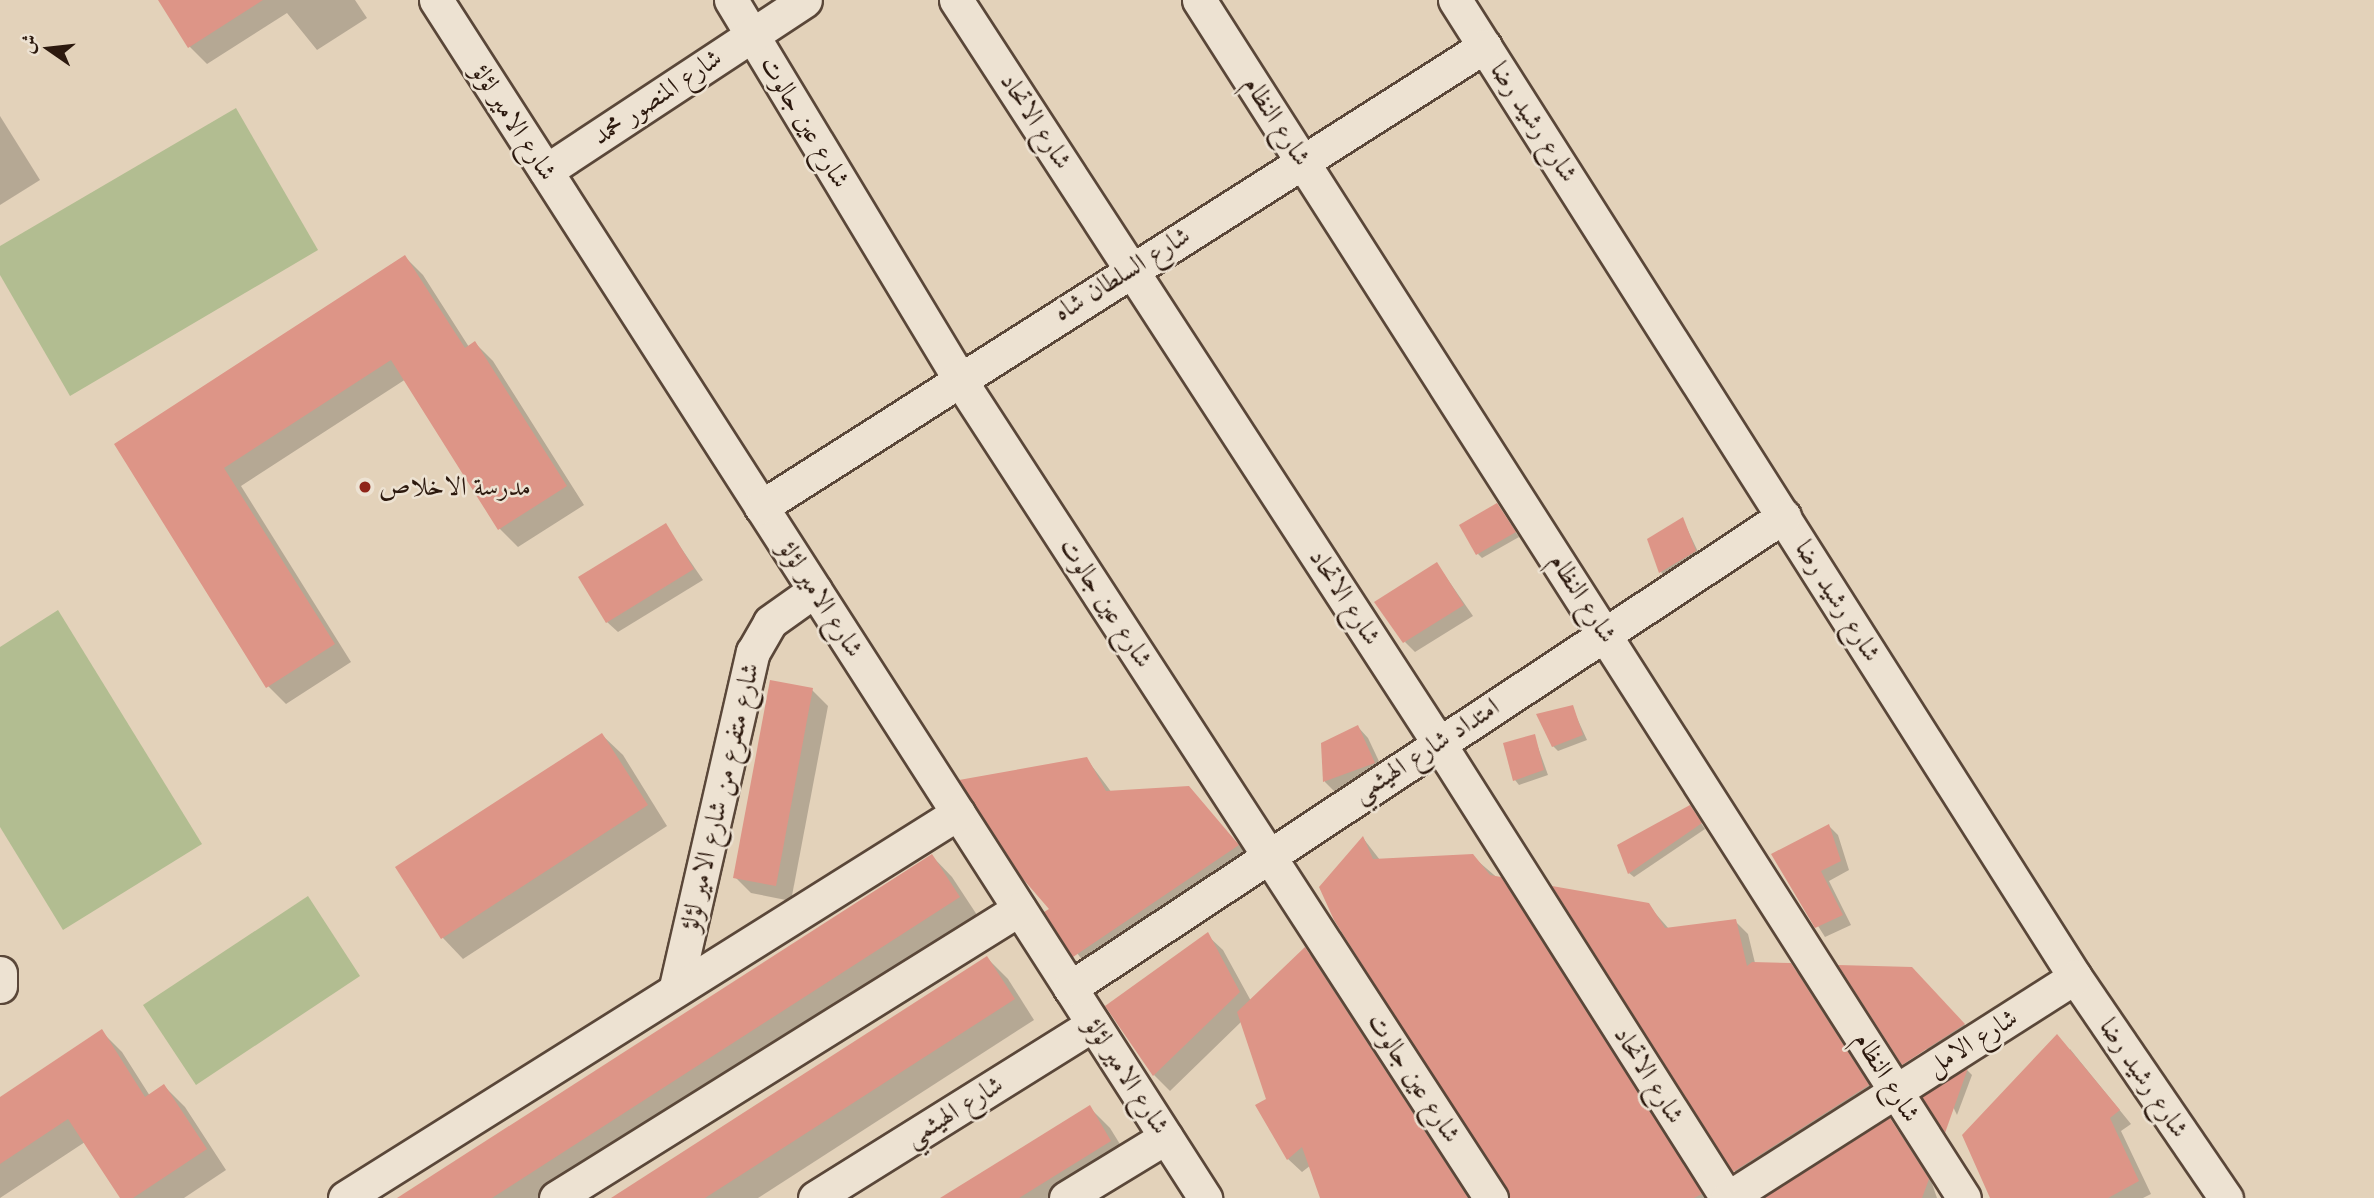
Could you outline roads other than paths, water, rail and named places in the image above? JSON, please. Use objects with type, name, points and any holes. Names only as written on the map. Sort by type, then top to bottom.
[{"type":"street","name":"شارع الامير لؤلؤ","points":[[436,0],[1205,1198]]},
{"type":"street","name":"شارع عين جالوت","points":[[731,0],[958,377],[1492,1198]]},
{"type":"street","name":"شارع المنصور محمد","points":[[546,171],[804,0]]},
{"type":"street","name":"شارع الاتحاد","points":[[956,0],[1132,267],[1438,742],[1727,1198]]},
{"type":"street","name":"شارع النظام","points":[[1199,0],[1964,1198]]},
{"type":"street","name":"شارع رشيد رضا","points":[[1455,0],[2076,977],[2226,1198]]},
{"type":"street","name":"شارع السلطان شاه","points":[[761,507],[958,377],[1485,46]]},
{"type":"street","name":"امتداد شارع الهيثمي","points":[[1070,988],[1269,852],[1784,516]]},
{"type":"street","name":"شارع متفرع من شارع الامير لؤلؤ","points":[[676,987],[753,652],[770,622],[815,590]]},
{"type":"street","points":[[354,1196],[676,987],[958,813]]},
{"type":"street","points":[[556,1198],[1019,909]]},
{"type":"street","points":[[0,973],[0,986]]},
{"type":"street","name":"شارع الامل","points":[[1727,1198],[2076,977]]},
{"type":"street","name":"شارع الهيثمي","points":[[816,1198],[1093,1024]]},
{"type":"street","points":[[1066,1198],[1166,1137]]},
{"type":"place","name":"مدرسة الاخلاص","points":[[365,487]]}]
